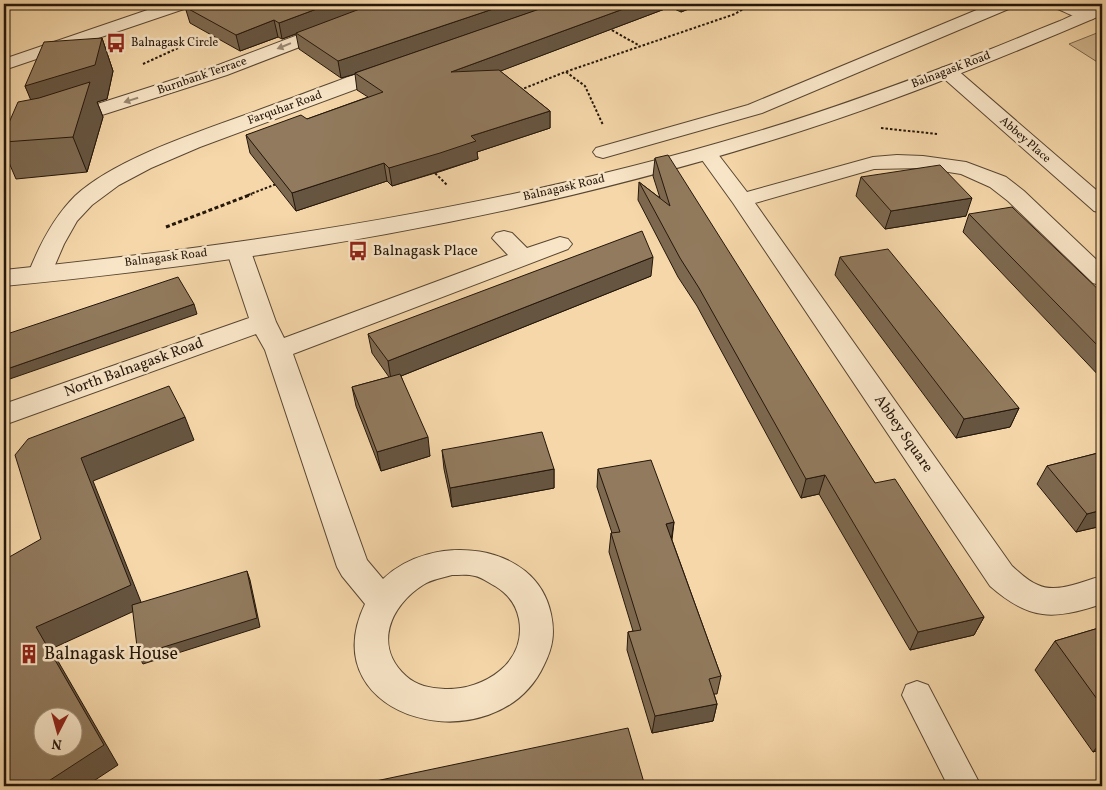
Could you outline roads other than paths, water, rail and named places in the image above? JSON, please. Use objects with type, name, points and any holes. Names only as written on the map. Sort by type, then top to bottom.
[{"type":"street","points":[[4,64],[181,4]]},
{"type":"street","name":"Burnbank Terrace","points":[[4,135],[63,121],[220,70],[395,4]]},
{"type":"street","points":[[603,152],[755,109],[1005,4]]},
{"type":"street","points":[[1061,4],[1095,12]]},
{"type":"street","name":"Balnagask Road","points":[[4,278],[238,249],[423,218],[556,191],[707,153],[839,111],[948,72],[1095,12]]},
{"type":"street","name":"Farquhar Road","points":[[40,274],[52,243],[65,221],[85,200],[104,186],[173,150],[405,64]]},
{"type":"street","name":"Abbey Place","points":[[948,72],[1102,206]]},
{"type":"street","name":"Abbey Square","points":[[707,153],[742,200],[1001,576],[1019,590],[1040,601],[1065,602],[1102,590]]},
{"type":"street","points":[[742,200],[873,164],[897,161],[923,162],[966,168],[998,182],[1016,196],[1102,278]]},
{"type":"street","points":[[504,238],[524,258]]},
{"type":"street","points":[[278,350],[560,244]]},
{"type":"street","points":[[238,249],[263,322],[278,350],[353,567],[383,601]]},
{"type":"street","name":"North Balnagask Road","points":[[4,415],[263,322]]},
{"type":"street","points":[[452,562],[480,564],[512,578],[529,597],[537,620],[536,645],[527,667],[507,688],[480,702],[450,707],[418,702],[394,689],[377,668],[371,642],[374,617],[383,601],[401,582],[426,568],[452,562]]},
{"type":"lane","points":[[916,695],[965,786]]},
{"type":"place","name":"Balnagask Circle","points":[[116,43]]},
{"type":"place","name":"Balnagask Place","points":[[358,251]]},
{"type":"place","name":"Balnagask House","points":[[29,654]]}]
